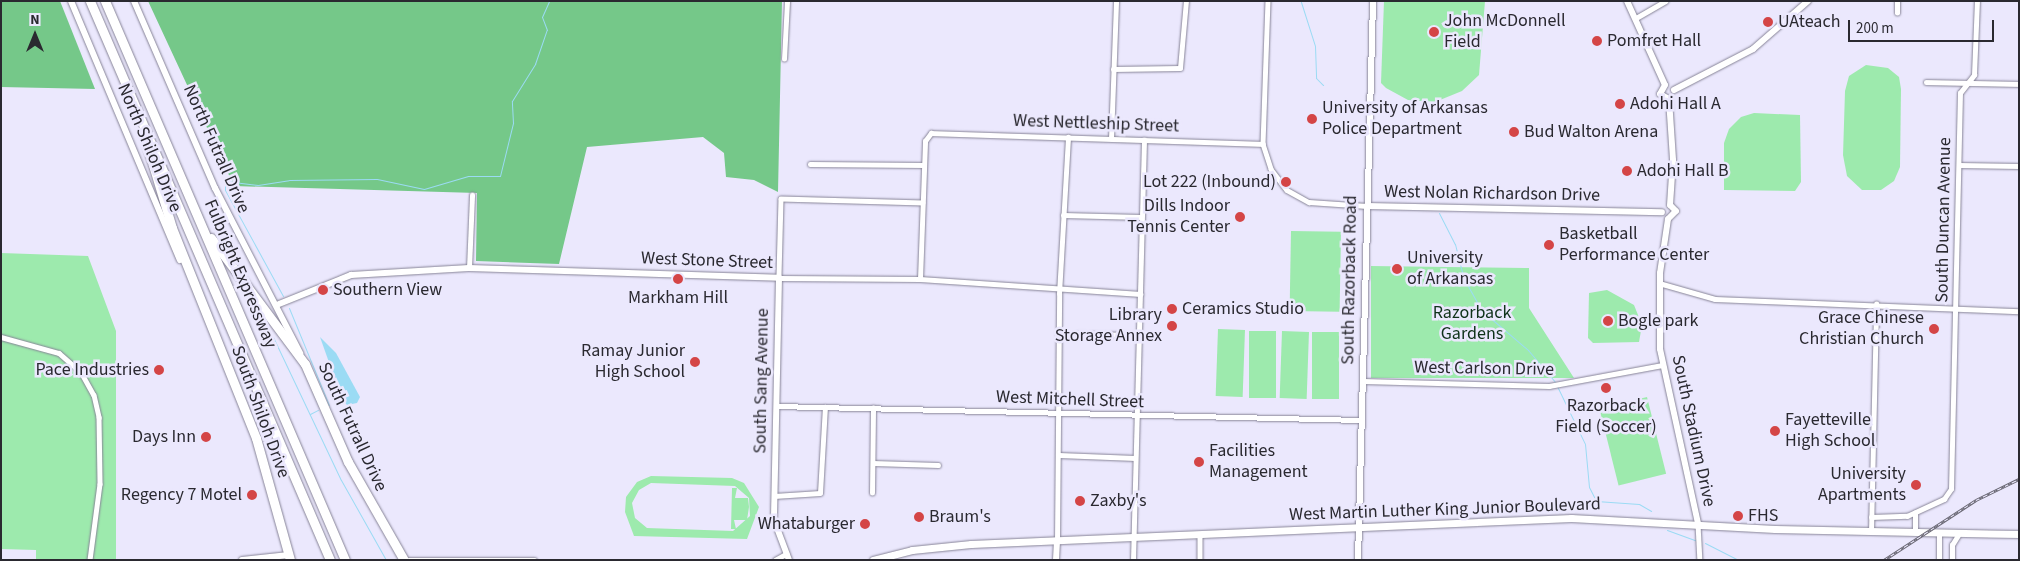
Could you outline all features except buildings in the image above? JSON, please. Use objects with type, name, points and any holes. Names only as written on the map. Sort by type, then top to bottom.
[{"type":"highway","name":"Fulbright Expressway","points":[[90,1],[330,560]]},
{"type":"highway","name":"Fulbright Expressway","points":[[105,1],[345,560]]},
{"type":"highway","name":"South Shiloh Drive","points":[[143,124],[155,179],[202,306],[256,438],[289,557]]},
{"type":"highway","points":[[200,222],[305,364]]},
{"type":"highway","name":"South Futrall Drive","points":[[305,364],[355,476],[404,560]]},
{"type":"main road","name":"West Martin Luther King Junior Boulevard","points":[[873,560],[939,546],[1571,518],[1871,532],[2019,534]]},
{"type":"street","name":"North Shiloh Drive","points":[[71,1],[202,306]]},
{"type":"street","name":"North Futrall Drive","points":[[134,1],[218,195],[279,304]]},
{"type":"street","points":[[784,59],[787,1]]},
{"type":"street","points":[[1111,139],[1116,1]]},
{"type":"street","points":[[1113,69],[1180,68],[1186,1]]},
{"type":"street","points":[[1263,144],[1268,1]]},
{"type":"street","name":"South Razorback Road","points":[[1358,560],[1373,1]]},
{"type":"street","points":[[1627,1],[1665,85],[1674,90]]},
{"type":"street","points":[[1636,18],[1664,1]]},
{"type":"street","points":[[1668,219],[1662,212],[1670,205],[1673,160],[1670,99],[1674,90],[1753,50],[1808,1]]},
{"type":"street","points":[[1896,13],[1897,1]]},
{"type":"street","name":"South Duncan Avenue","points":[[1871,516],[1915,513],[1944,499],[1952,489],[1960,93],[1975,66],[1976,1]]},
{"type":"street","points":[[1926,82],[2019,84]]},
{"type":"street","points":[[1665,85],[1660,94],[1670,99]]},
{"type":"street","name":"West Nettleship Street","points":[[924,164],[928,134],[1263,144]]},
{"type":"street","points":[[1056,560],[1063,215],[1068,137]]},
{"type":"street","points":[[1133,560],[1144,140]]},
{"type":"street","name":"West Nolan Richardson Drive","points":[[1263,144],[1277,180],[1297,196],[1323,205],[1662,212]]},
{"type":"street","points":[[810,164],[924,164],[920,279]]},
{"type":"street","points":[[1959,165],[2019,166]]},
{"type":"street","points":[[469,268],[472,195]]},
{"type":"street","name":"South Sang Avenue","points":[[787,557],[774,528],[781,199],[923,203]]},
{"type":"street","name":"South Stadium Drive","points":[[1670,205],[1676,211],[1668,219],[1659,283],[1662,365],[1698,524],[1700,560]]},
{"type":"street","points":[[1063,215],[1141,217]]},
{"type":"street","name":"West Stone Street","points":[[279,304],[351,275],[469,268],[779,278],[920,279],[1061,286],[1072,291],[1140,294]]},
{"type":"street","points":[[1659,283],[1715,299],[2019,311]]},
{"type":"street","name":"South Futrall Drive","points":[[279,304],[305,364]]},
{"type":"street","points":[[1871,532],[1876,304]]},
{"type":"street","points":[[1077,334],[1138,335]]},
{"type":"street","points":[[1,337],[59,353],[81,372],[94,395],[99,417],[100,484],[90,560]]},
{"type":"street","name":"West Carlson Drive","points":[[1363,381],[1551,386],[1662,365]]},
{"type":"street","name":"West Mitchell Street","points":[[776,406],[1362,420]]},
{"type":"street","points":[[774,496],[820,493],[825,407]]},
{"type":"street","points":[[872,493],[873,408]]},
{"type":"street","points":[[1059,455],[1135,458]]},
{"type":"street","points":[[872,463],[938,465]]},
{"type":"street","points":[[1915,513],[1915,533]]},
{"type":"street","points":[[1200,534],[1200,560]]},
{"type":"street","points":[[1938,560],[1939,534]]},
{"type":"street","points":[[1952,560],[1952,545],[1959,534]]},
{"type":"street","points":[[242,560],[289,557]]},
{"type":"street","points":[[775,560],[787,557]]},
{"type":"street","points":[[409,560],[535,560]]},
{"type":"green space","points":[[1,1],[60,1],[95,89],[1,87]]},
{"type":"green space","points":[[148,1],[782,1],[778,192],[754,180],[726,177],[724,153],[703,137],[587,147],[559,264],[476,261],[477,193],[234,186]]},
{"type":"green space","name":"John McDonnell Field","points":[[1384,1],[1485,1],[1479,75],[1462,91],[1435,102],[1408,100],[1386,88],[1381,83]]},
{"type":"green space","points":[[1866,65],[1888,68],[1899,77],[1901,89],[1900,167],[1894,181],[1881,190],[1862,190],[1847,176],[1843,155],[1845,91],[1849,76]]},
{"type":"green space","points":[[1754,113],[1800,115],[1801,182],[1795,191],[1724,190],[1724,143],[1729,129],[1741,117]]},
{"type":"green space","points":[[1291,231],[1341,232],[1340,312],[1290,311]]},
{"type":"green space","points":[[1,253],[88,256],[116,331],[116,560],[36,560],[36,550],[1,549]]},
{"type":"green space","name":"Razorback Gardens","points":[[1371,266],[1529,268],[1529,308],[1574,378],[1371,378]]},
{"type":"green space","points":[[1607,290],[1634,305],[1642,325],[1639,342],[1593,343],[1588,338],[1589,293]]},
{"type":"green space","points":[[1218,329],[1245,330],[1243,397],[1216,396]]},
{"type":"green space","points":[[1249,331],[1276,331],[1276,398],[1249,398]]},
{"type":"green space","points":[[1282,331],[1309,332],[1307,399],[1280,398]]},
{"type":"green space","points":[[1312,332],[1339,332],[1339,399],[1312,399]]},
{"type":"green space","points":[[1647,397],[1666,474],[1619,486],[1599,409]]},
{"type":"green space","points":[[651,476],[732,478],[744,483],[759,507],[747,539],[634,536],[625,512],[626,497],[637,482]],"holes":[[[651,483],[735,486],[749,498],[750,516],[733,531],[647,528],[635,518],[632,503],[639,490]]]},
{"type":"green space","points":[[732,488],[737,488],[735,498],[748,498],[749,507],[747,520],[734,520],[736,529],[731,529]]},
{"type":"water","points":[[320,337],[336,353],[360,397],[357,403],[347,405],[342,399]]},
{"type":"waterway","points":[[283,296],[225,190],[225,181],[258,185],[289,180],[377,179],[424,189],[468,176],[500,176],[513,123],[512,101],[535,64],[547,30],[542,17],[549,1]]},
{"type":"waterway","points":[[1301,2],[1315,46],[1316,78],[1323,85]]},
{"type":"waterway","points":[[1439,213],[1455,244],[1463,277],[1481,310],[1528,350],[1556,383]]},
{"type":"waterway","points":[[289,308],[329,405]]},
{"type":"waterway","points":[[273,337],[341,480],[386,560]]},
{"type":"waterway","points":[[1557,386],[1585,444],[1589,487],[1596,501],[1639,504],[1651,511]]},
{"type":"waterway","points":[[310,414],[318,410]]},
{"type":"waterway","points":[[1667,530],[1695,540]]},
{"type":"waterway","points":[[1705,543],[1739,560]]},
{"type":"railway","points":[[1884,560],[1976,500],[2019,479]]},
{"type":"place","name":"UAteach","points":[[1768,22]]},
{"type":"place","name":"John McDonnell Field","points":[[1434,32]]},
{"type":"place","name":"Pomfret Hall","points":[[1597,41]]},
{"type":"place","name":"Adohi Hall A","points":[[1620,104]]},
{"type":"place","name":"University of Arkansas Police Department","points":[[1312,119]]},
{"type":"place","name":"Bud Walton Arena","points":[[1514,132]]},
{"type":"place","name":"Adohi Hall B","points":[[1627,171]]},
{"type":"place","name":"Lot 222 (Inbound)","points":[[1286,182]]},
{"type":"place","name":"Dills Indoor Tennis Center","points":[[1240,217]]},
{"type":"place","name":"Basketball Performance Center","points":[[1549,245]]},
{"type":"place","name":"University of Arkansas","points":[[1397,269]]},
{"type":"place","name":"Markham Hill","points":[[678,279]]},
{"type":"place","name":"Southern View","points":[[323,290]]},
{"type":"place","name":"Ceramics Studio","points":[[1172,309]]},
{"type":"place","name":"Bogle park","points":[[1608,321]]},
{"type":"place","name":"Library Storage Annex","points":[[1172,326]]},
{"type":"place","name":"Grace Chinese Christian Church","points":[[1934,329]]},
{"type":"place","name":"Ramay Junior High School","points":[[695,362]]},
{"type":"place","name":"Pace Industries","points":[[159,370]]},
{"type":"place","name":"Razorback Field (Soccer)","points":[[1606,388]]},
{"type":"place","name":"Fayetteville High School","points":[[1775,431]]},
{"type":"place","name":"Days Inn","points":[[206,437]]},
{"type":"place","name":"Facilities Management","points":[[1199,462]]},
{"type":"place","name":"University Apartments","points":[[1916,485]]},
{"type":"place","name":"Regency 7 Motel","points":[[252,495]]},
{"type":"place","name":"Zaxby's","points":[[1080,501]]},
{"type":"place","name":"FHS","points":[[1738,516]]},
{"type":"place","name":"Braum's","points":[[919,517]]},
{"type":"place","name":"Whataburger","points":[[865,524]]}]
